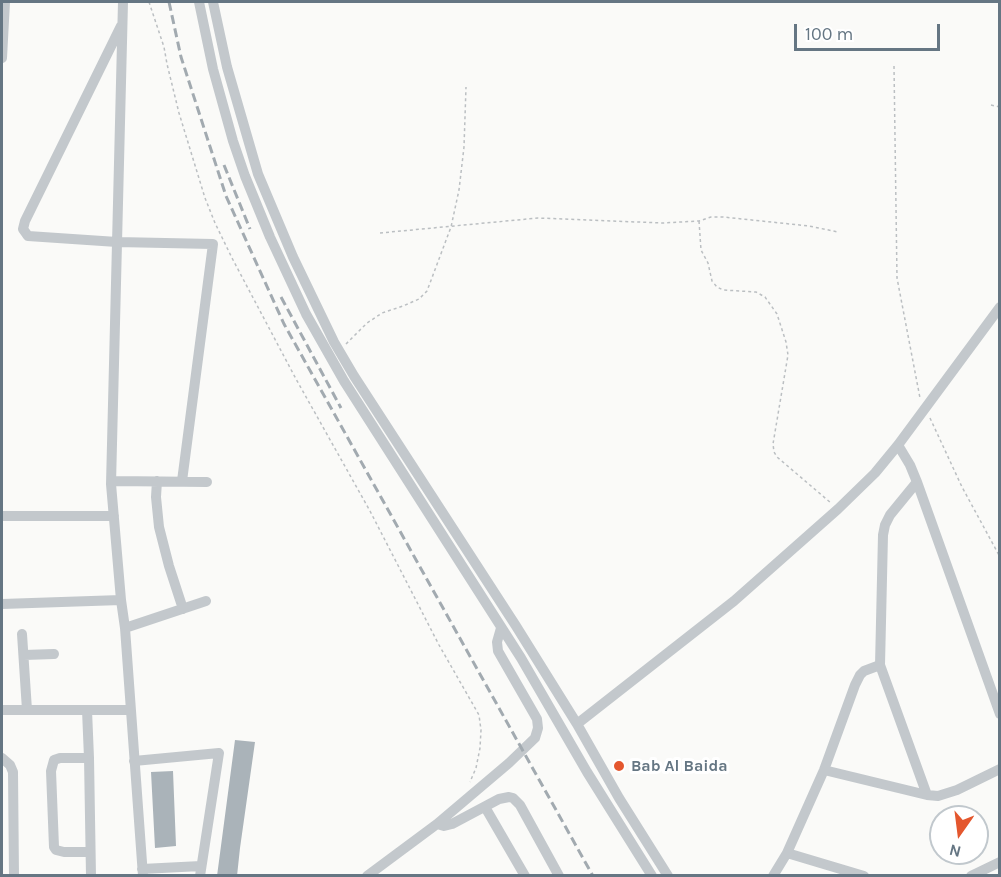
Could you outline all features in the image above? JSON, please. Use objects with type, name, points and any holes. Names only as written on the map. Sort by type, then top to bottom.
[{"type":"street","points":[[2,58],[5,2]]},
{"type":"street","points":[[123,2],[111,482],[125,628],[130,710],[142,872],[201,871],[219,753],[134,761]]},
{"type":"street","points":[[199,2],[213,69],[233,141],[293,289],[344,381],[521,658],[652,876]]},
{"type":"street","points":[[213,2],[227,67],[258,174],[292,256],[339,350],[577,724],[600,766],[668,876]]},
{"type":"street","points":[[122,23],[23,229],[28,236],[117,242],[213,244],[182,481]]},
{"type":"street","points":[[577,724],[734,601],[875,473],[999,307]]},
{"type":"street","points":[[898,445],[917,482],[999,714]]},
{"type":"street","points":[[111,482],[114,480],[207,482]]},
{"type":"street","points":[[157,481],[156,510],[159,527],[183,609]]},
{"type":"street","points":[[917,482],[890,515],[885,525],[880,665],[927,795]]},
{"type":"street","points":[[2,516],[114,516]]},
{"type":"street","points":[[2,604],[121,600]]},
{"type":"street","points":[[125,628],[206,602]]},
{"type":"street","points":[[368,876],[437,824],[531,743],[537,733],[538,723],[535,714],[498,651],[497,642],[501,628]]},
{"type":"street","points":[[22,634],[27,710]]},
{"type":"street","points":[[24,655],[54,654]]},
{"type":"street","points":[[773,876],[787,853],[824,770],[860,675],[880,665]]},
{"type":"street","points":[[2,710],[130,710]]},
{"type":"street","points":[[87,710],[91,876]]},
{"type":"street","points":[[2,758],[10,765],[12,772],[14,876]]},
{"type":"street","points":[[88,758],[54,760],[51,771],[54,847],[64,852],[90,852]]},
{"type":"street","points":[[824,770],[938,796],[957,790],[999,769]]},
{"type":"street","points":[[437,824],[444,826],[452,824],[504,798],[513,798],[518,801],[559,876]]},
{"type":"street","points":[[485,807],[525,876]]},
{"type":"street","points":[[787,853],[864,876]]},
{"type":"street","points":[[971,876],[999,862]]},
{"type":"path","points":[[149,2],[164,47],[178,113],[215,223],[296,379],[370,511],[439,645],[479,715],[480,748],[469,785]]},
{"type":"path","points":[[894,66],[897,278],[918,394],[962,487],[999,557]]},
{"type":"path","points":[[339,350],[382,313],[419,299],[428,291],[451,227],[459,190],[463,158],[466,87]]},
{"type":"path","points":[[991,105],[999,107]]},
{"type":"path","points":[[380,233],[538,218],[662,223],[699,221],[711,217],[809,226],[838,232]]},
{"type":"path","points":[[699,221],[701,250],[708,263],[712,281],[723,290],[756,292],[765,297],[777,314],[783,330],[788,355],[773,444],[774,452],[838,509]]},
{"type":"building","points":[[235,740],[255,742],[237,876],[217,876]]},
{"type":"building","points":[[173,771],[176,846],[155,848],[151,772]]},
{"type":"railway","points":[[169,2],[181,57],[226,196],[284,324],[593,876]]},
{"type":"railway","points":[[224,165],[250,229]]},
{"type":"railway","points":[[281,297],[341,408]]},
{"type":"place","name":"Bab Al Baida","points":[[619,766]]}]
